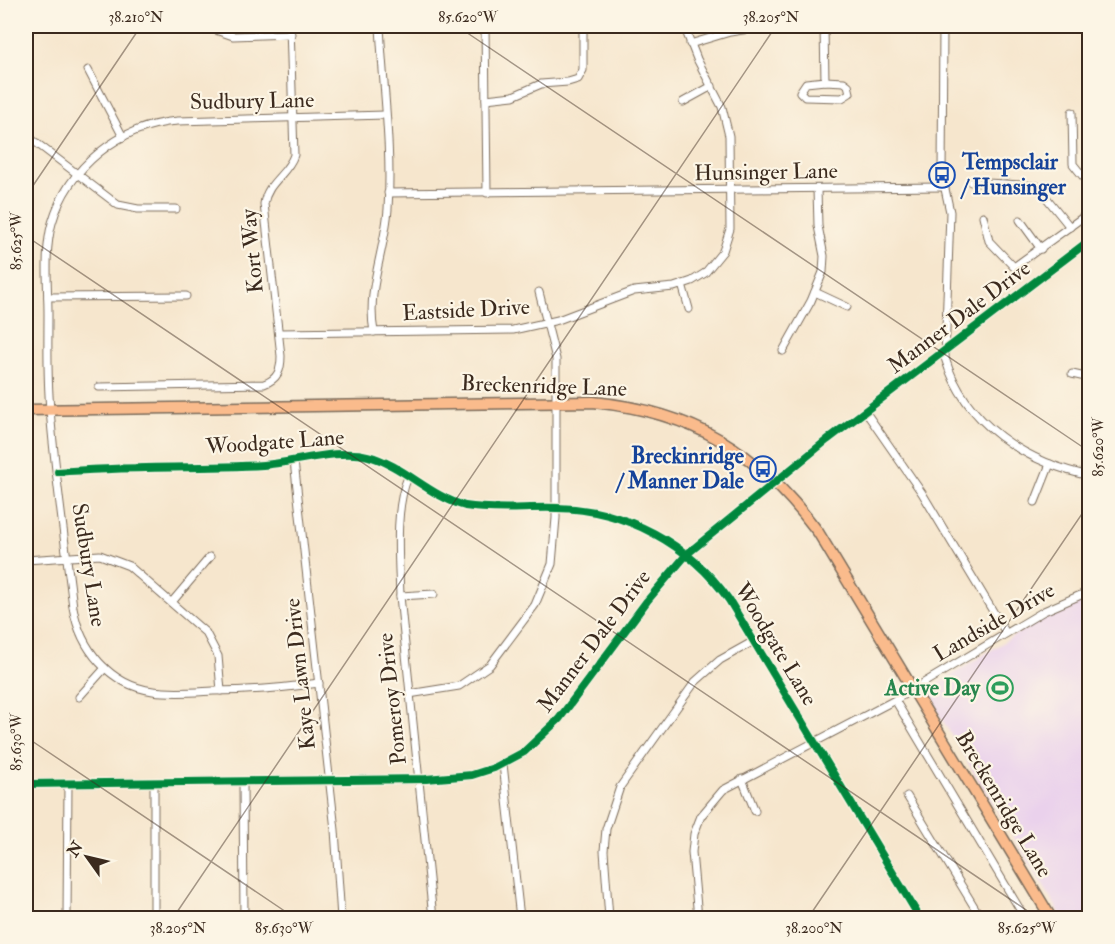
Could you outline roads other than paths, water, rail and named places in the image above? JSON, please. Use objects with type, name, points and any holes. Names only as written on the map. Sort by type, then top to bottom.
[{"type":"main road","name":"Breckenridge Lane","points":[[26,410],[556,402],[631,407],[685,423],[725,442],[777,482],[818,532],[1051,918]]},
{"type":"street","points":[[204,26],[233,36],[291,34]]},
{"type":"street","name":"Kort Way","points":[[99,387],[259,384],[268,383],[278,375],[281,364],[279,333],[264,204],[271,185],[293,159],[295,119],[290,26]]},
{"type":"street","points":[[374,332],[372,320],[374,283],[386,227],[388,193],[380,26]]},
{"type":"street","points":[[486,26],[487,193]]},
{"type":"street","points":[[486,99],[513,96],[541,84],[578,79],[584,70],[584,26]]},
{"type":"street","name":"Eastside Drive","points":[[279,333],[513,330],[548,322],[621,295],[682,284],[705,273],[723,251],[730,229],[728,126],[684,26]]},
{"type":"street","points":[[690,44],[730,32],[750,29],[943,26],[943,188],[950,212],[945,358],[952,379],[983,422],[1008,444],[1050,464],[1089,476]]},
{"type":"street","points":[[824,28],[825,81]]},
{"type":"street","points":[[88,70],[123,137]]},
{"type":"street","points":[[825,81],[843,82],[849,85],[850,93],[842,98],[814,98],[805,97],[800,92],[806,83],[825,81]]},
{"type":"street","points":[[683,102],[712,86]]},
{"type":"street","points":[[1072,112],[1073,164],[1089,185]]},
{"type":"street","name":"Sudbury Lane","points":[[319,683],[221,691],[145,690],[123,681],[105,668],[87,647],[78,627],[67,556],[50,409],[47,252],[52,223],[60,201],[76,175],[108,146],[144,128],[168,122],[385,115]]},
{"type":"street","points":[[26,135],[76,175],[124,207],[176,209]]},
{"type":"street","points":[[971,182],[1037,186],[1070,227]]},
{"type":"street","name":"Hunsinger Lane","points":[[388,193],[943,188]]},
{"type":"street","points":[[783,351],[815,292],[823,272],[824,256],[818,226],[817,189]]},
{"type":"street","points":[[983,216],[989,242],[1014,267],[1089,212]]},
{"type":"street","points":[[1020,220],[1041,249]]},
{"type":"street","name":"Manner Dale Drive","points":[[26,784],[419,779],[472,775],[503,764],[524,752],[559,719],[647,601],[687,554],[865,411],[1089,240]]},
{"type":"street","points":[[682,284],[689,309]]},
{"type":"street","points":[[410,694],[459,686],[479,675],[496,658],[535,605],[545,585],[555,545],[556,359],[539,292]]},
{"type":"street","points":[[815,292],[848,307]]},
{"type":"street","points":[[48,297],[186,296]]},
{"type":"street","points":[[1072,374],[1089,378]]},
{"type":"street","points":[[865,411],[922,493],[1006,633]]},
{"type":"street","name":"Woodgate Lane","points":[[58,472],[294,461],[360,454],[378,459],[447,500],[465,506],[556,508],[602,514],[627,521],[658,536],[687,554],[720,586],[920,918]]},
{"type":"street","name":"Kaye Lawn Drive","points":[[294,461],[330,780],[341,893],[341,918]]},
{"type":"street","points":[[1035,502],[1050,464]]},
{"type":"street","name":"Pomeroy Drive","points":[[408,477],[402,500],[400,596],[433,918]]},
{"type":"street","points":[[26,560],[100,555],[122,561],[197,624],[213,644],[220,662],[221,691]]},
{"type":"street","points":[[172,602],[210,557]]},
{"type":"street","name":"Landside Drive","points":[[698,918],[692,852],[694,834],[710,803],[723,790],[895,700],[1062,602],[1089,591]]},
{"type":"street","points":[[400,596],[434,594]]},
{"type":"street","points":[[609,918],[604,850],[606,829],[620,787],[695,682],[720,660],[754,641]]},
{"type":"street","points":[[79,698],[105,668]]},
{"type":"street","points":[[895,700],[1025,918]]},
{"type":"street","points":[[503,764],[520,918]]},
{"type":"street","points":[[741,779],[755,811]]},
{"type":"street","points":[[154,782],[154,918]]},
{"type":"street","points":[[243,782],[244,918]]},
{"type":"street","points":[[67,918],[68,783]]},
{"type":"street","points":[[907,796],[981,918]]},
{"type":"place","name":"Tempsclair / Hunsinger","points":[[942,175]]},
{"type":"place","name":"Breckinridge / Manner Dale","points":[[763,469]]},
{"type":"place","name":"Active Day","points":[[1000,688]]}]
